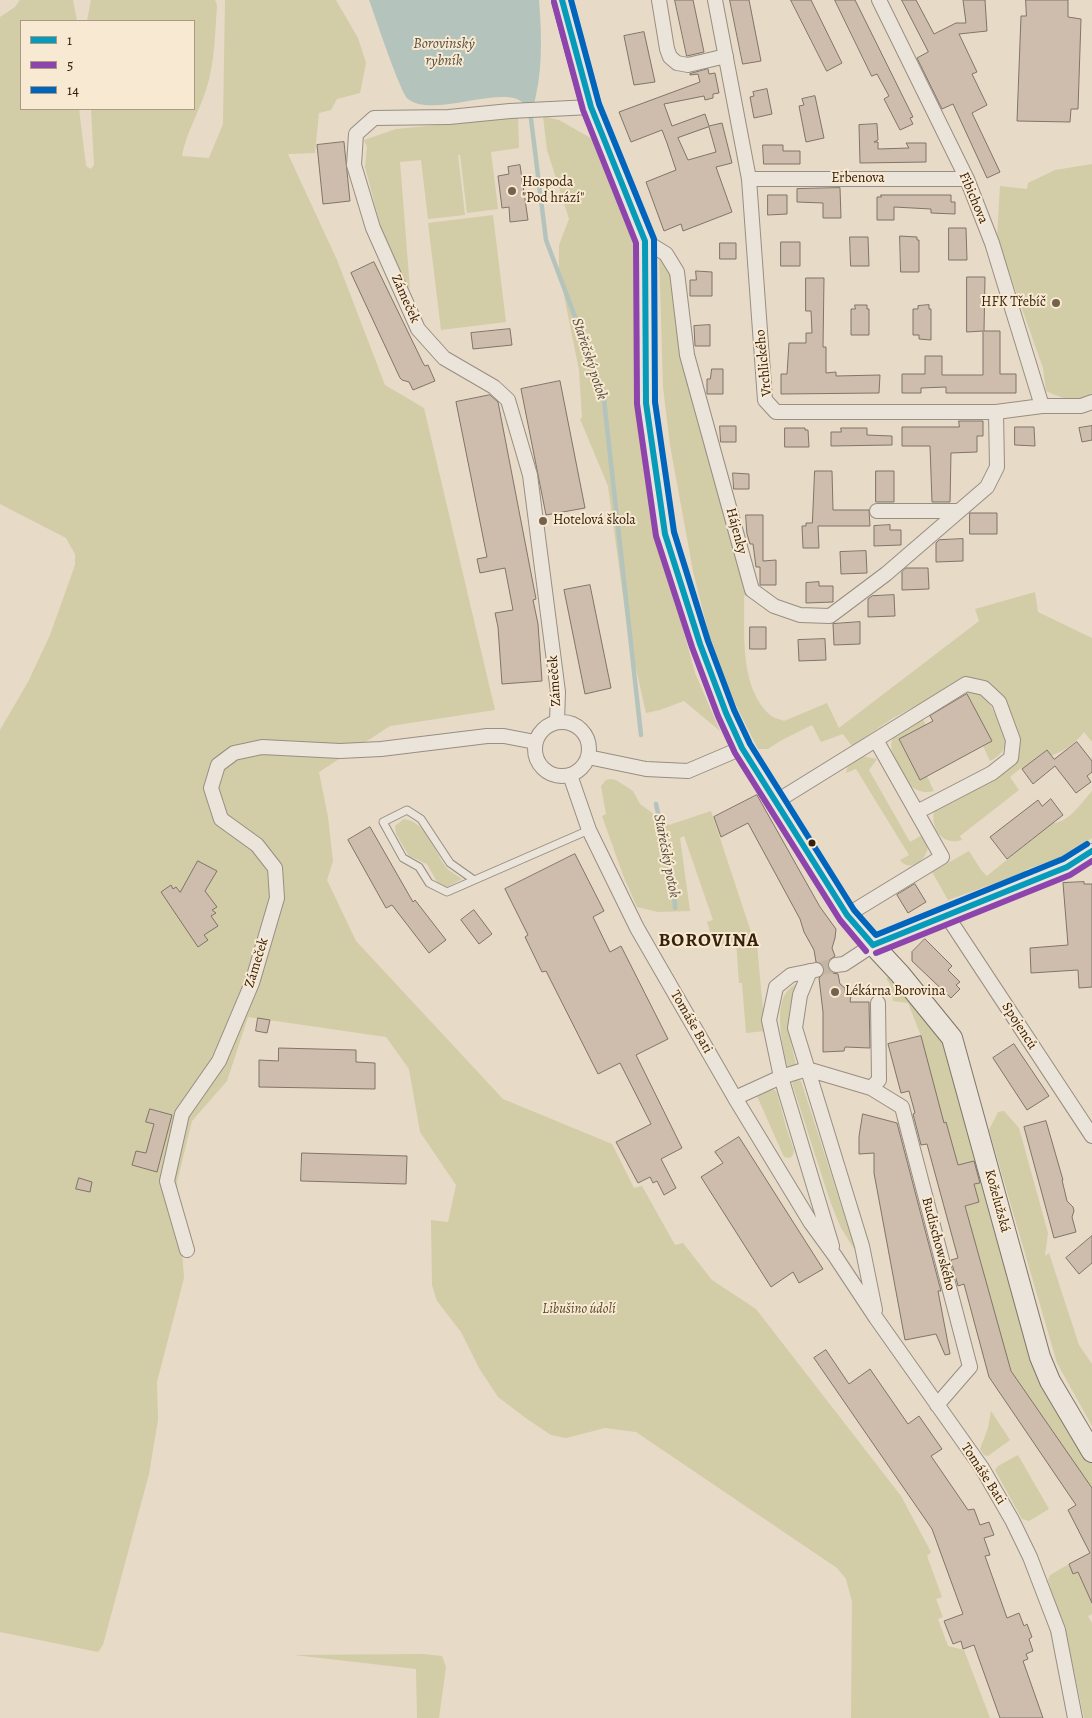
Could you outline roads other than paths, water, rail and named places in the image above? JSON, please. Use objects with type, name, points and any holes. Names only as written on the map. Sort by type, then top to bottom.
[{"type":"main road","name":"Koželužská","points":[[562,0],[592,107],[645,242],[646,403],[665,534],[700,644],[742,748],[847,915],[900,974],[952,1038],[1040,1357],[1050,1381],[1092,1452]]},
{"type":"street","points":[[659,0],[670,58],[677,63],[688,64],[726,56]]},
{"type":"street","name":"Vrchlického","points":[[715,0],[749,179],[765,400],[776,412],[996,412],[1042,406],[1081,406],[1092,402]]},
{"type":"street","name":"Fibichova","points":[[879,0],[967,180],[992,243],[1042,406]]},
{"type":"street","name":"Zámeček","points":[[557,722],[558,692],[530,476],[508,400],[494,387],[444,358],[418,329],[373,228],[354,165],[356,134],[374,118],[449,117],[510,111],[592,107]]},
{"type":"street","name":"Erbenova","points":[[749,179],[967,180]]},
{"type":"street","name":"Hájenky","points":[[645,242],[666,254],[677,272],[687,355],[752,590],[774,606],[800,616],[830,616],[886,574],[987,487],[998,467],[996,412]]},
{"type":"street","points":[[877,511],[959,511]]},
{"type":"street","points":[[777,801],[966,684],[984,688],[999,702],[1013,740],[1011,758],[992,772],[917,812]]},
{"type":"street","points":[[557,722],[566,722],[582,731],[587,739],[589,748],[588,757],[584,765],[578,771],[561,777],[552,775],[544,770],[538,763],[535,754],[536,742],[543,729],[557,722]]},
{"type":"street","name":"Zámeček","points":[[187,1250],[167,1182],[182,1114],[219,1061],[252,983],[277,898],[275,868],[257,845],[221,819],[211,788],[218,765],[234,753],[262,747],[348,750],[381,749],[487,736],[504,736],[536,742]]},
{"type":"street","points":[[847,915],[942,857],[876,740]]},
{"type":"street","points":[[588,757],[646,769],[688,771],[742,748]]},
{"type":"street","name":"Tomáše Bati","points":[[570,775],[589,830],[637,928],[735,1098],[811,1223],[982,1468],[1012,1520],[1030,1557],[1058,1630],[1075,1718]]},
{"type":"street","points":[[836,966],[844,964],[873,945],[1067,867],[1092,851]]},
{"type":"street","name":"Spojenců","points":[[946,916],[1092,1136]]},
{"type":"street","name":"Tomáše Bati","points":[[807,1069],[795,1028],[800,995],[815,970],[792,976],[776,987],[769,1020],[780,1077],[835,1256]]},
{"type":"street","points":[[735,1098],[780,1077],[807,1069],[871,1088],[879,1080],[878,1003]]},
{"type":"street","points":[[807,1069],[862,1246],[876,1318]]},
{"type":"street","name":"Budischowského","points":[[871,1088],[902,1107],[970,1367],[937,1405]]},
{"type":"lane","points":[[474,880],[450,863],[422,819],[408,810],[383,822],[403,858],[419,867],[428,883],[447,892],[589,830]]},
{"type":"water","name":"Borovinský rybník","points":[[369,0],[539,0],[541,56],[536,97],[532,111],[519,100],[506,97],[445,105],[418,104],[408,99],[394,69]]},
{"type":"waterway","name":"Stařečský potok","points":[[530,111],[546,240],[603,391],[641,735]]},
{"type":"waterway","name":"Stařečský potok","points":[[656,804],[674,887],[675,908]]},
{"type":"tunnel","points":[[819,969],[836,965]]},
{"type":"place","name":"Hospoda \"Pod hrází\"","points":[[512,191]]},
{"type":"place","name":"HFK Třebíč","points":[[1056,303]]},
{"type":"place","name":"Hotelová škola","points":[[543,521]]},
{"type":"place","name":"Lékárna Borovina","points":[[835,992]]},
{"type":"district","name":"BOROVINA","points":[[709,941]]},
{"type":"park label","name":"Libušino údolí","points":[[579,1310]]}]
